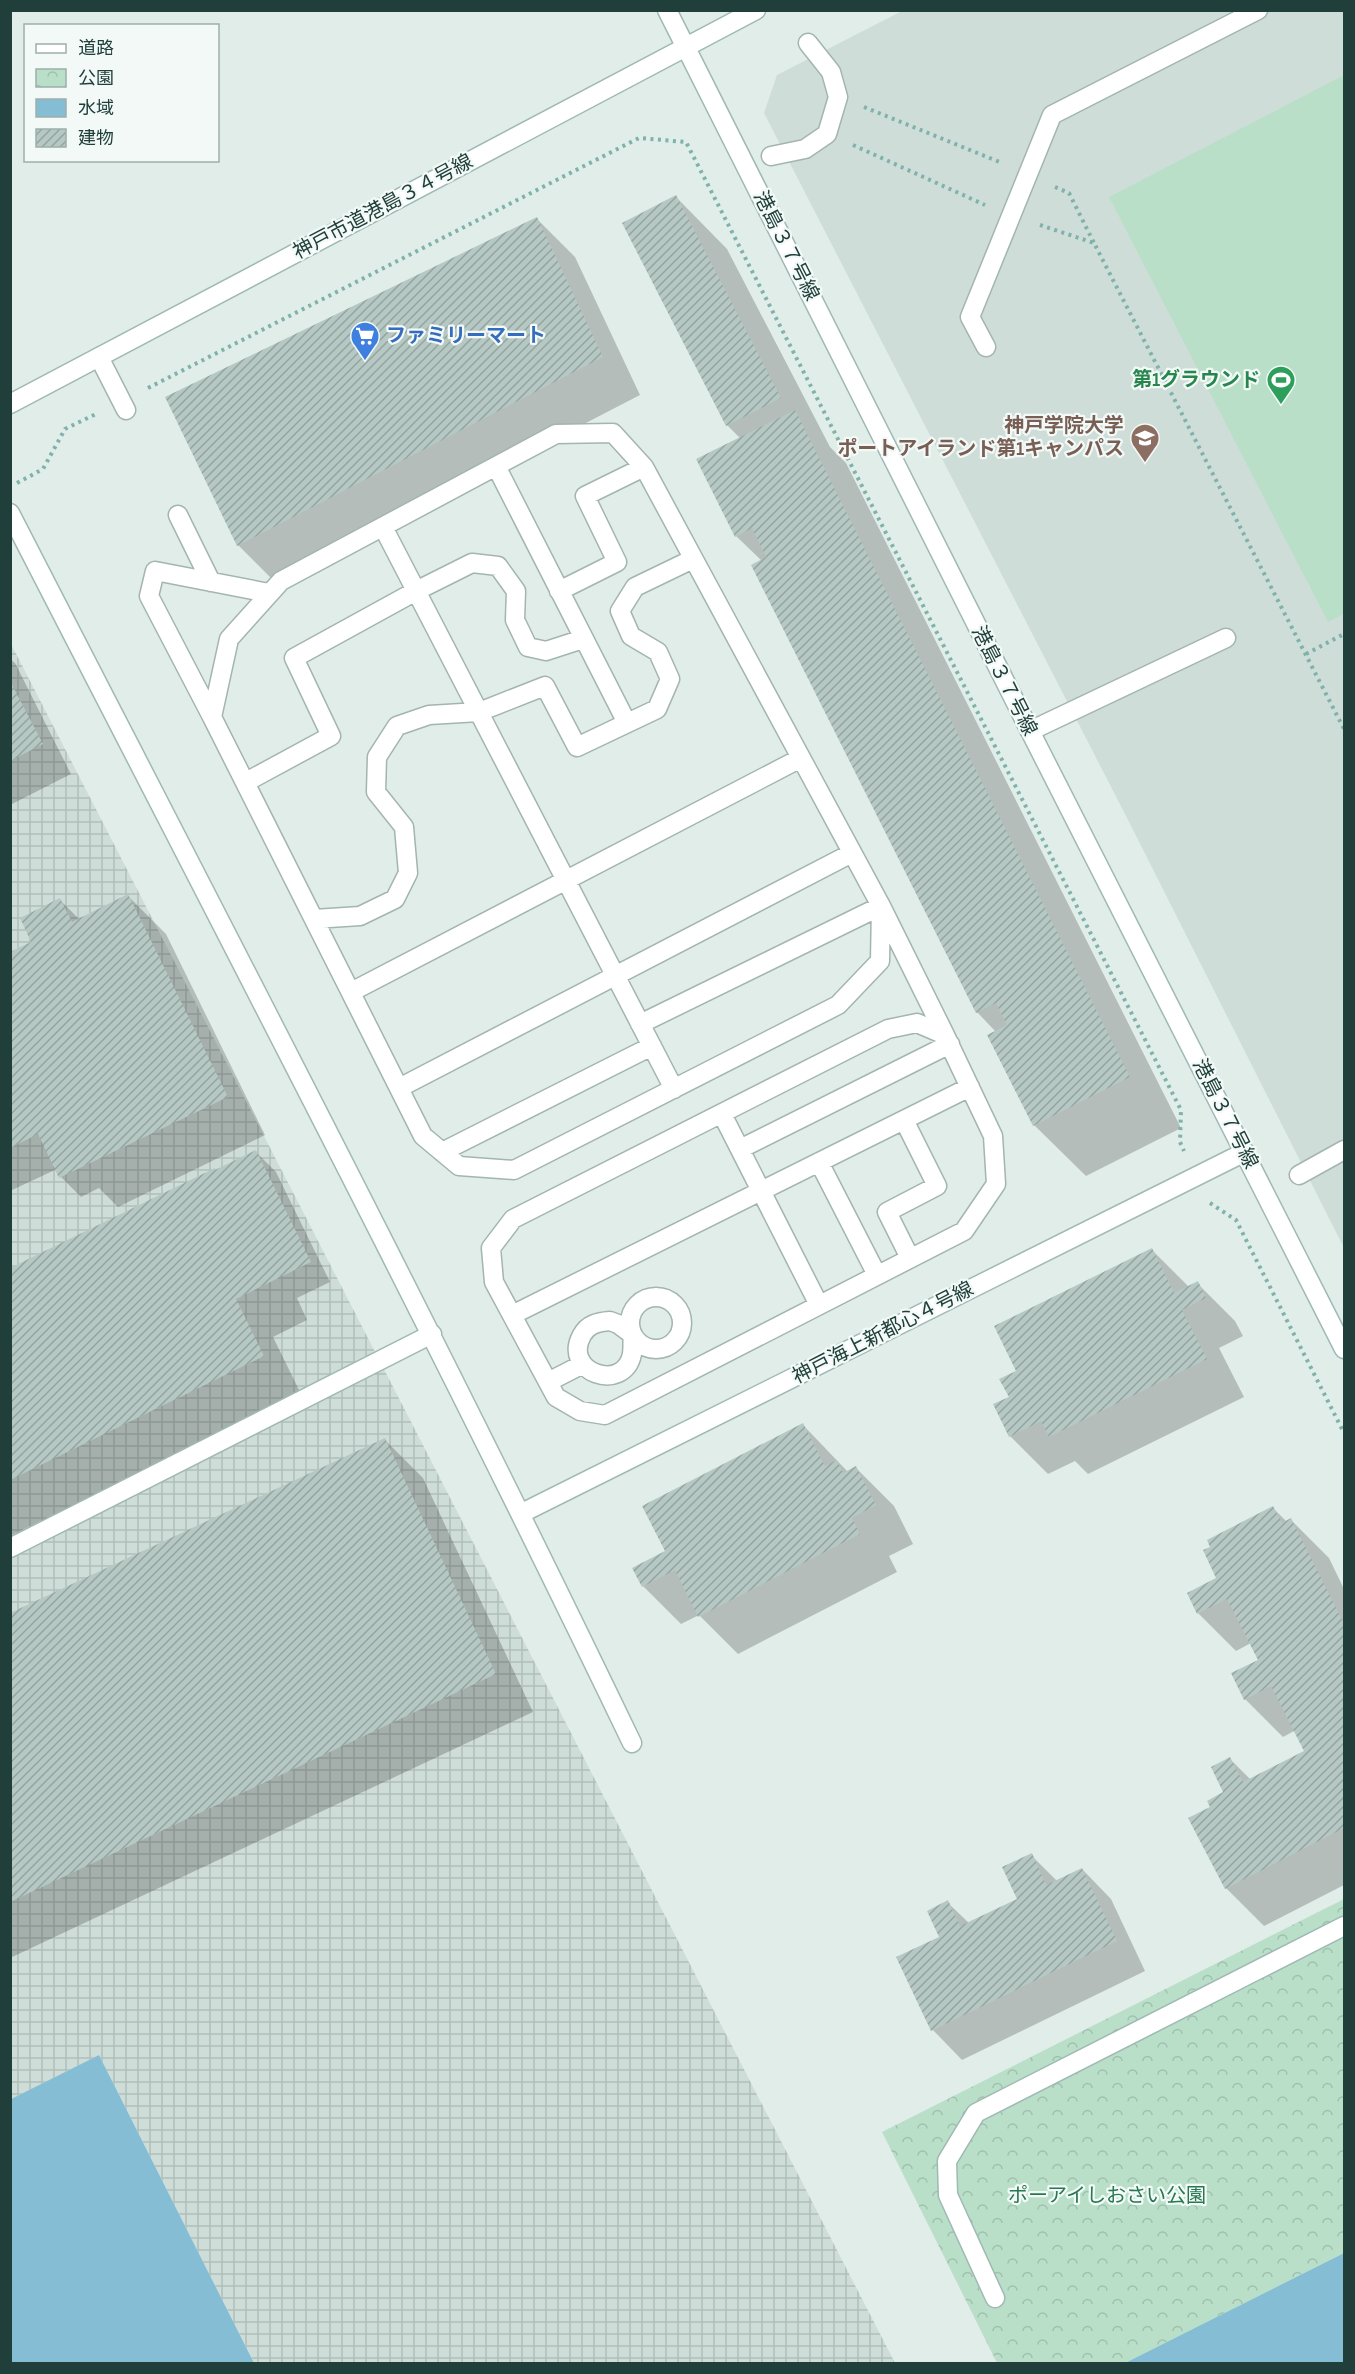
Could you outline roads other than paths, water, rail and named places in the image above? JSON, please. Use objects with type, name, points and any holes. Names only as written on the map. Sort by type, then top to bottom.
[{"type":"street","name":"港島３７号線","points":[[667,10],[1344,1349]]},
{"type":"street","name":"神戸市道港島３４号線","points":[[10,404],[756,10]]},
{"type":"street","points":[[986,347],[970,317],[1052,116],[1258,10]]},
{"type":"street","points":[[771,156],[805,149],[827,134],[838,97],[831,72],[808,43]]},
{"type":"street","points":[[99,357],[124,406]]},
{"type":"street","points":[[212,717],[229,639],[281,581],[556,434],[612,433],[644,467],[881,906],[948,1039],[993,1136],[996,1184],[964,1231],[605,1415],[580,1411],[556,1397],[494,1282],[491,1248],[513,1219],[888,1029],[917,1023],[948,1039]]},
{"type":"street","points":[[496,466],[582,639],[627,723]]},
{"type":"street","points":[[559,591],[617,562],[585,496],[644,467]]},
{"type":"street","points":[[10,513],[432,1335],[522,1513],[633,1743]]},
{"type":"street","points":[[178,515],[211,582]]},
{"type":"street","points":[[383,526],[674,1089]]},
{"type":"street","points":[[314,919],[360,916],[395,899],[408,873],[404,827],[376,792],[377,757],[397,726],[429,715],[478,712],[545,686],[577,747],[657,709],[670,679],[658,652],[631,636],[620,611],[635,587],[693,559]]},
{"type":"street","points":[[246,782],[331,736],[294,658],[472,563],[498,566],[516,591],[515,620],[528,647],[546,651],[582,639]]},
{"type":"street","points":[[269,593],[155,571],[149,596],[246,782],[423,1136],[459,1166],[514,1170],[838,1005],[880,961],[881,906]]},
{"type":"street","points":[[1030,731],[1226,638]]},
{"type":"street","points":[[351,992],[801,758]]},
{"type":"street","points":[[399,1088],[852,853]]},
{"type":"street","points":[[640,1024],[881,906]]},
{"type":"street","points":[[740,1149],[948,1039]]},
{"type":"street","points":[[441,1152],[652,1046]]},
{"type":"street","points":[[512,1315],[970,1087]]},
{"type":"street","points":[[722,1114],[819,1305]]},
{"type":"street","points":[[904,1120],[937,1186],[887,1212],[910,1258]]},
{"type":"street","points":[[1299,1175],[1344,1150]]},
{"type":"street","name":"神戸海上新都心４号線","points":[[522,1513],[1245,1152]]},
{"type":"street","points":[[819,1162],[877,1275]]},
{"type":"street","points":[[609,1321],[618,1324],[633,1335],[632,1355],[623,1370],[606,1376],[588,1370],[583,1364],[578,1347],[580,1338],[592,1324],[609,1321]]},
{"type":"street","points":[[10,1548],[432,1335]]},
{"type":"street","points":[[548,1382],[583,1364]]},
{"type":"street","points":[[996,2298],[948,2195],[947,2161],[976,2114],[1344,1926]]},
{"type":"water","points":[[99,2055],[254,2363],[11,2363],[11,2099]]},
{"type":"water","points":[[1344,2253],[1344,2363],[1125,2363]]},
{"type":"place","name":"ファミリーマート","points":[[365,362]]},
{"type":"place","name":"第1グラウンド","points":[[1281,406]]},
{"type":"place","name":"神戸学院大学 ポートアイランド第1キャンパス","points":[[1145,464]]},
{"type":"park label","name":"ポーアイしおさい公園","points":[[1107,2196]]}]
